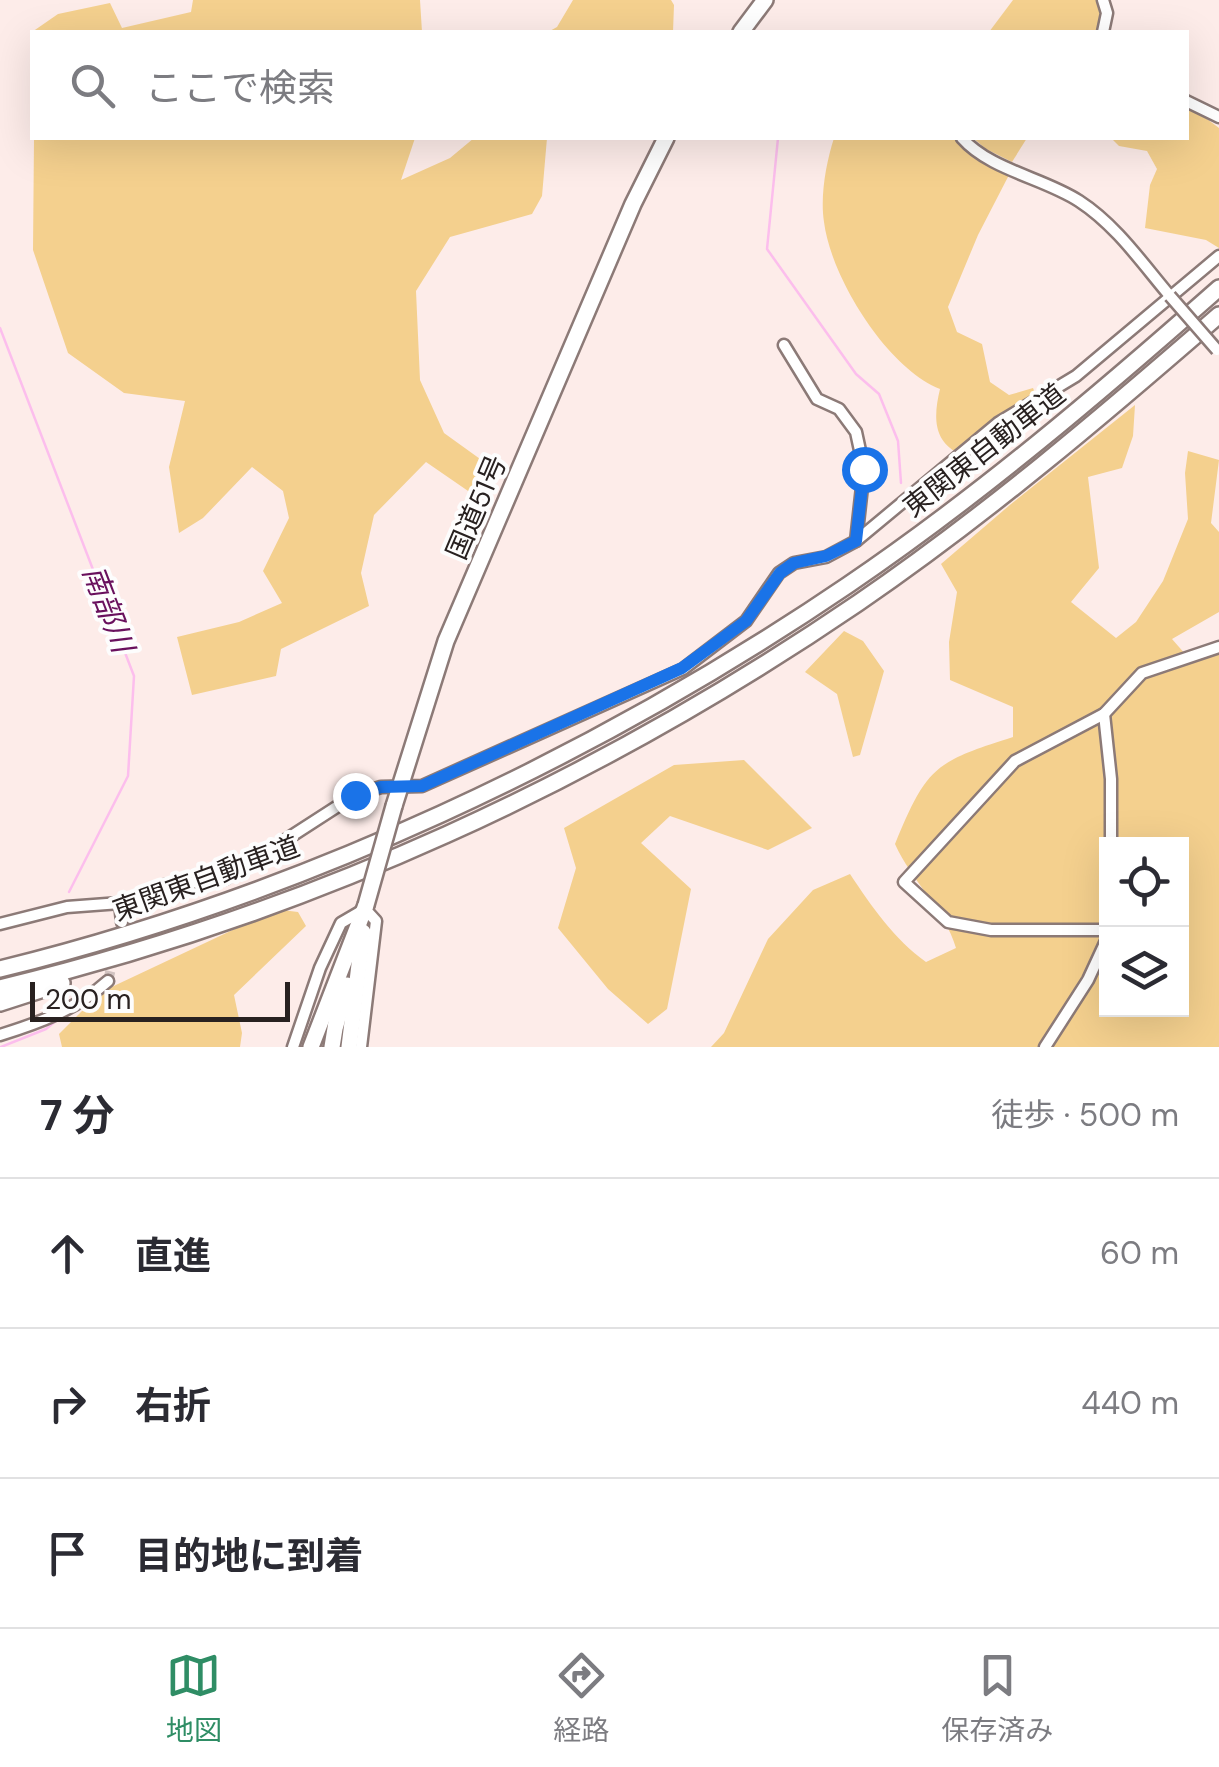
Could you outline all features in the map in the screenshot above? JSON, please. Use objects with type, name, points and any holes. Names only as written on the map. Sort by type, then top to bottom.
[{"type":"highway","points":[[743,30],[765,0]]},
{"type":"highway","name":"国道51号","points":[[311,1047],[366,907],[446,641],[633,204],[665,140]]},
{"type":"highway","name":"東関東自動車道","points":[[0,968],[130,933],[242,895],[450,808],[564,754],[696,680],[850,584],[1090,400],[1219,288]]},
{"type":"highway","name":"東関東自動車道","points":[[0,988],[139,951],[320,888],[468,826],[650,734],[861,601],[1118,404],[1219,315]]},
{"type":"highway","name":"国道51号","points":[[349,1047],[366,907]]},
{"type":"highway","points":[[336,1025],[361,942]]},
{"type":"highway","points":[[0,1002],[92,973],[139,951]]},
{"type":"highway","points":[[332,1047],[340,974]]},
{"type":"street","points":[[1103,0],[1107,13],[1104,30]]},
{"type":"street","points":[[1189,102],[1219,117]]},
{"type":"street","points":[[965,140],[987,156],[1097,213],[1218,351]]},
{"type":"street","points":[[0,924],[66,906],[120,904],[165,885],[225,879],[355,795],[381,787],[422,786],[682,668],[746,621],[780,573],[794,563],[826,556],[856,541],[998,424],[1076,376],[1219,256]]},
{"type":"street","points":[[784,345],[817,399],[839,409],[856,432],[864,469],[856,541]]},
{"type":"street","points":[[1099,930],[991,930],[948,922],[904,882],[1014,761],[1104,714],[1142,673],[1219,647]]},
{"type":"street","points":[[1104,714],[1111,837]]},
{"type":"street","points":[[120,904],[122,922]]},
{"type":"street","points":[[292,1047],[341,923],[366,907],[376,921],[362,1047]]},
{"type":"street","points":[[1045,1047],[1099,956]]},
{"type":"street","points":[[0,1034],[59,1014],[108,981]]},
{"type":"shaded area","points":[[193,0],[420,0],[422,30],[35,30],[58,14],[110,3],[122,28],[191,12]]},
{"type":"shaded area","points":[[573,0],[671,0],[674,5],[673,30],[552,30]]},
{"type":"shaded area","points":[[1013,0],[1101,0],[1108,30],[990,30]]},
{"type":"shaded area","points":[[1189,106],[1219,128],[1219,248],[1206,240],[1145,228],[1150,185],[1157,169],[1147,151],[1119,146],[1113,140],[1189,140]]},
{"type":"shaded area","points":[[34,140],[414,140],[401,180],[450,158],[472,140],[547,140],[542,196],[532,214],[450,237],[416,291],[420,380],[444,433],[494,469],[471,493],[426,462],[374,515],[361,573],[369,606],[281,649],[276,676],[192,695],[177,637],[239,622],[282,603],[263,571],[289,518],[283,491],[252,467],[203,518],[179,533],[169,467],[185,401],[124,393],[68,353],[33,250]]},
{"type":"shaded area","points":[[833,140],[959,140],[1010,173],[978,235],[948,307],[957,332],[982,344],[990,382],[1009,395],[1033,388],[1037,398],[958,453],[939,434],[940,389],[900,362],[882,342],[838,269],[823,212]]},
{"type":"shaded area","points":[[975,140],[1026,140],[1012,162]]},
{"type":"shaded area","points":[[1135,405],[1133,436],[1122,468],[1088,477],[1099,568],[1071,602],[1116,638],[1136,622],[1163,581],[1188,519],[1188,451],[1219,460],[1211,523],[1219,532],[1219,612],[1172,639],[1186,655],[1219,642],[1219,1047],[711,1047],[724,1033],[768,939],[813,890],[850,874],[894,933],[926,962],[956,948],[944,921],[895,844],[916,798],[937,771],[966,753],[1013,737],[1013,707],[950,680],[949,642],[957,592],[941,564]]},
{"type":"shaded area","points":[[844,631],[863,641],[884,671],[860,755],[853,757],[837,694],[805,672]]},
{"type":"shaded area","points":[[744,760],[812,828],[768,850],[670,816],[641,843],[691,889],[667,1009],[648,1024],[608,989],[558,928],[576,868],[564,828],[674,765]]},
{"type":"shaded area","points":[[282,910],[298,912],[306,926],[234,995],[242,1033],[240,1047],[62,1047],[59,1034],[101,992]]},
{"type":"waterway","points":[[778,140],[767,249],[856,374],[879,394],[898,441],[901,483]]},
{"type":"waterway","name":"南部川","points":[[0,328],[134,676],[128,776],[69,892]]},
{"type":"waterway","name":"南部川","points":[[1,1047],[46,1029],[58,1019]]},
{"type":"tunnel","points":[[108,981],[122,922]]},
{"type":"route","points":[[355,795],[381,787],[422,786],[682,668],[746,621],[780,573],[794,563],[826,556],[856,541],[864,469]]}]
